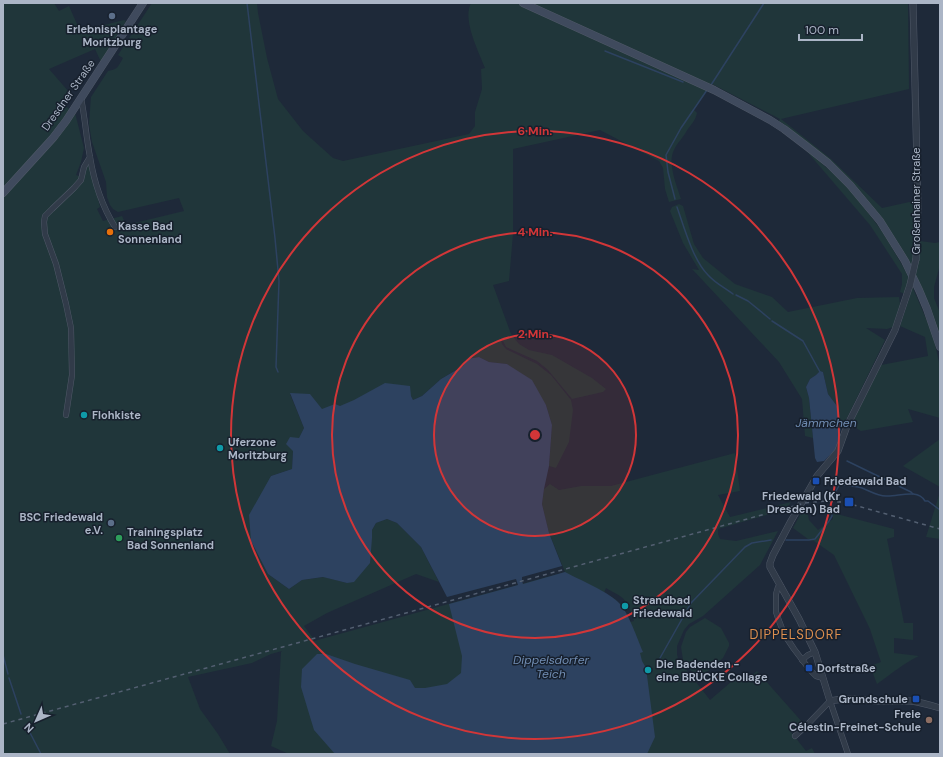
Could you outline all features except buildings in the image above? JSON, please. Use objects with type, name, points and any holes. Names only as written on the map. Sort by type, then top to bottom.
[{"type":"main road","name":"Dresdner Straße","points":[[3,193],[53,138],[66,121],[143,3]]},
{"type":"main road","points":[[523,3],[714,90],[770,120],[828,163],[857,193],[880,221],[905,261],[927,309],[940,347]]},
{"type":"street","name":"Großenhainer Straße","points":[[848,754],[814,652],[799,619],[770,567],[770,563],[791,520],[816,476],[838,451],[847,426],[895,330],[910,285],[916,259],[918,206],[913,3]]},
{"type":"street","points":[[81,98],[96,185],[102,202],[115,227]]},
{"type":"street","points":[[66,415],[72,375],[70,328],[66,304],[56,264],[45,234],[44,222],[45,216],[74,188],[80,180],[84,166],[90,157]]},
{"type":"street","points":[[781,586],[777,590],[776,594],[776,612],[784,634],[802,660],[816,676],[823,678]]},
{"type":"street","points":[[802,660],[814,652]]},
{"type":"street","points":[[795,736],[830,701],[838,699],[847,698],[879,701],[909,701],[924,703],[940,708]]},
{"type":"green space","points":[[3,3],[54,3],[59,11],[69,6],[80,31],[124,20],[126,21],[101,62],[95,49],[49,69],[69,92],[61,103],[75,113],[84,148],[76,175],[82,177],[85,167],[89,163],[100,207],[97,209],[103,221],[122,216],[126,225],[184,211],[179,198],[118,212],[113,209],[107,197],[106,182],[92,142],[89,124],[91,97],[108,71],[119,66],[123,58],[118,55],[152,3],[257,3],[267,58],[278,99],[303,131],[333,158],[343,161],[469,134],[475,126],[475,112],[482,89],[481,69],[485,68],[472,36],[470,27],[469,10],[471,3],[908,3],[909,89],[781,119],[831,159],[882,208],[914,201],[920,206],[920,241],[935,243],[940,242],[940,265],[934,287],[934,298],[940,313],[940,342],[910,264],[844,176],[778,122],[780,119],[712,84],[693,109],[697,113],[695,119],[672,155],[673,174],[681,199],[669,202],[665,189],[663,168],[659,161],[600,130],[513,149],[513,234],[509,281],[493,285],[511,334],[519,344],[529,350],[552,355],[592,378],[606,389],[603,392],[572,399],[548,370],[537,361],[506,347],[501,339],[502,344],[506,349],[537,364],[551,375],[571,400],[573,410],[569,442],[556,468],[549,466],[552,425],[546,405],[507,364],[489,362],[479,357],[467,359],[463,366],[441,379],[422,396],[413,400],[411,396],[334,417],[290,394],[304,428],[293,451],[292,469],[271,476],[251,541],[268,574],[289,589],[302,580],[324,577],[347,583],[372,538],[372,530],[376,523],[387,519],[397,523],[421,547],[439,582],[416,574],[327,613],[304,626],[314,641],[565,572],[549,533],[542,504],[544,489],[550,484],[559,490],[581,486],[611,486],[735,453],[740,491],[718,495],[730,517],[791,502],[784,513],[777,512],[718,529],[720,539],[736,541],[778,531],[760,565],[703,616],[689,624],[684,630],[677,646],[678,659],[710,700],[738,676],[744,682],[757,671],[803,723],[791,732],[806,751],[812,748],[815,754],[289,754],[271,746],[277,721],[282,651],[271,654],[252,663],[188,677],[200,709],[230,754],[3,754]],"holes":[[[606,588],[623,598],[629,607],[634,621],[630,622],[621,605],[615,599],[604,593]]]},
{"type":"green space","points":[[804,148],[854,194],[884,234],[906,272],[933,335],[940,367],[940,418],[908,409],[913,422],[861,431],[851,425],[881,365],[928,356],[925,337],[900,326],[910,296],[900,292],[902,274],[870,225]]},
{"type":"green space","points":[[679,204],[683,206],[694,244],[703,258],[735,284],[772,297],[788,312],[857,298],[899,297],[900,304],[893,327],[887,329],[866,328],[885,340],[841,428],[837,406],[828,394],[823,372],[820,371],[810,379],[806,387],[809,398],[813,438],[805,436],[802,399],[779,362],[692,269],[699,270],[683,243],[670,211],[672,207]]},
{"type":"green space","points":[[940,439],[940,487],[903,466]]},
{"type":"green space","points":[[940,492],[940,539],[926,537]]},
{"type":"green space","points":[[807,511],[809,520],[818,530],[833,519],[833,513],[894,529],[894,537],[887,539],[904,623],[913,623],[913,640],[894,638],[894,653],[919,656],[903,665],[877,684],[870,666],[881,662],[870,629],[834,555],[793,528],[800,515]]},
{"type":"green space","points":[[705,618],[721,628],[729,643],[729,646],[723,658],[698,680],[683,660],[681,647],[686,632],[690,627]]},
{"type":"water","name":"Dippelsdorfer Teich","points":[[479,357],[489,362],[507,364],[532,380],[546,405],[552,425],[549,466],[542,504],[549,533],[562,566],[522,577],[523,584],[565,572],[609,595],[623,608],[630,620],[643,652],[640,653],[646,668],[655,737],[647,754],[335,754],[314,730],[301,687],[302,669],[317,654],[326,654],[410,680],[415,688],[425,688],[447,684],[461,673],[462,656],[449,604],[518,585],[516,579],[447,597],[421,547],[397,523],[387,519],[376,523],[372,530],[370,563],[354,582],[347,583],[323,577],[302,580],[289,589],[268,574],[251,541],[249,515],[271,476],[292,469],[293,451],[286,444],[290,437],[299,438],[304,428],[290,393],[310,394],[322,409],[335,404],[340,406],[385,383],[410,386],[413,400],[422,396],[441,379],[463,366],[467,359]]},
{"type":"water","name":"Jämmchen","points":[[820,371],[823,372],[828,394],[837,406],[841,428],[836,449],[824,461],[817,462],[815,458],[809,398],[806,387],[810,379]]},
{"type":"waterway","points":[[247,3],[279,281],[276,367],[278,372]]},
{"type":"waterway","points":[[711,85],[764,3]]},
{"type":"waterway","points":[[605,51],[683,82]]},
{"type":"waterway","points":[[675,199],[668,172],[666,155],[681,128],[707,90]]},
{"type":"waterway","points":[[677,207],[693,252],[703,269],[708,275],[733,294]]},
{"type":"waterway","points":[[736,295],[748,301],[770,319]]},
{"type":"waterway","points":[[772,321],[803,341],[820,372]]},
{"type":"waterway","points":[[847,461],[913,494]]},
{"type":"waterway","points":[[834,497],[840,484],[860,487],[883,496],[907,494],[917,495],[940,510]]},
{"type":"waterway","points":[[786,540],[815,539],[832,516],[832,508]]},
{"type":"waterway","points":[[660,658],[691,603],[745,547],[752,543],[771,540]]},
{"type":"waterway","points":[[3,655],[8,674]]},
{"type":"waterway","points":[[9,678],[21,714]]},
{"type":"waterway","points":[[26,725],[41,754]]},
{"type":"railway","points":[[3,724],[805,503],[826,501],[843,502],[940,529]]},
{"type":"place","name":"Erlebnisplantage Moritzburg","points":[[112,16]]},
{"type":"place","name":"Kasse Bad Sonnenland","points":[[110,232]]},
{"type":"place","name":"Flohkiste","points":[[84,415]]},
{"type":"place","name":"Uferzone Moritzburg","points":[[220,448]]},
{"type":"place","name":"Friedewald Bad","points":[[816,481]]},
{"type":"place","name":"Friedewald (Kr Dresden) Bad","points":[[849,502]]},
{"type":"place","name":"BSC Friedewald e.V.","points":[[111,523]]},
{"type":"place","name":"Trainingsplatz Bad Sonnenland","points":[[119,538]]},
{"type":"place","name":"Strandbad Friedewald","points":[[625,606]]},
{"type":"place","name":"Dorfstraße","points":[[809,668]]},
{"type":"place","name":"Die Badenden - eine BRÜCKE Collage","points":[[648,670]]},
{"type":"place","name":"Grundschule","points":[[916,699]]},
{"type":"place","name":"Freie Célestin-Freinet-Schule","points":[[929,720]]},
{"type":"district","name":"DIPPELSDORF","points":[[796,634]]}]
